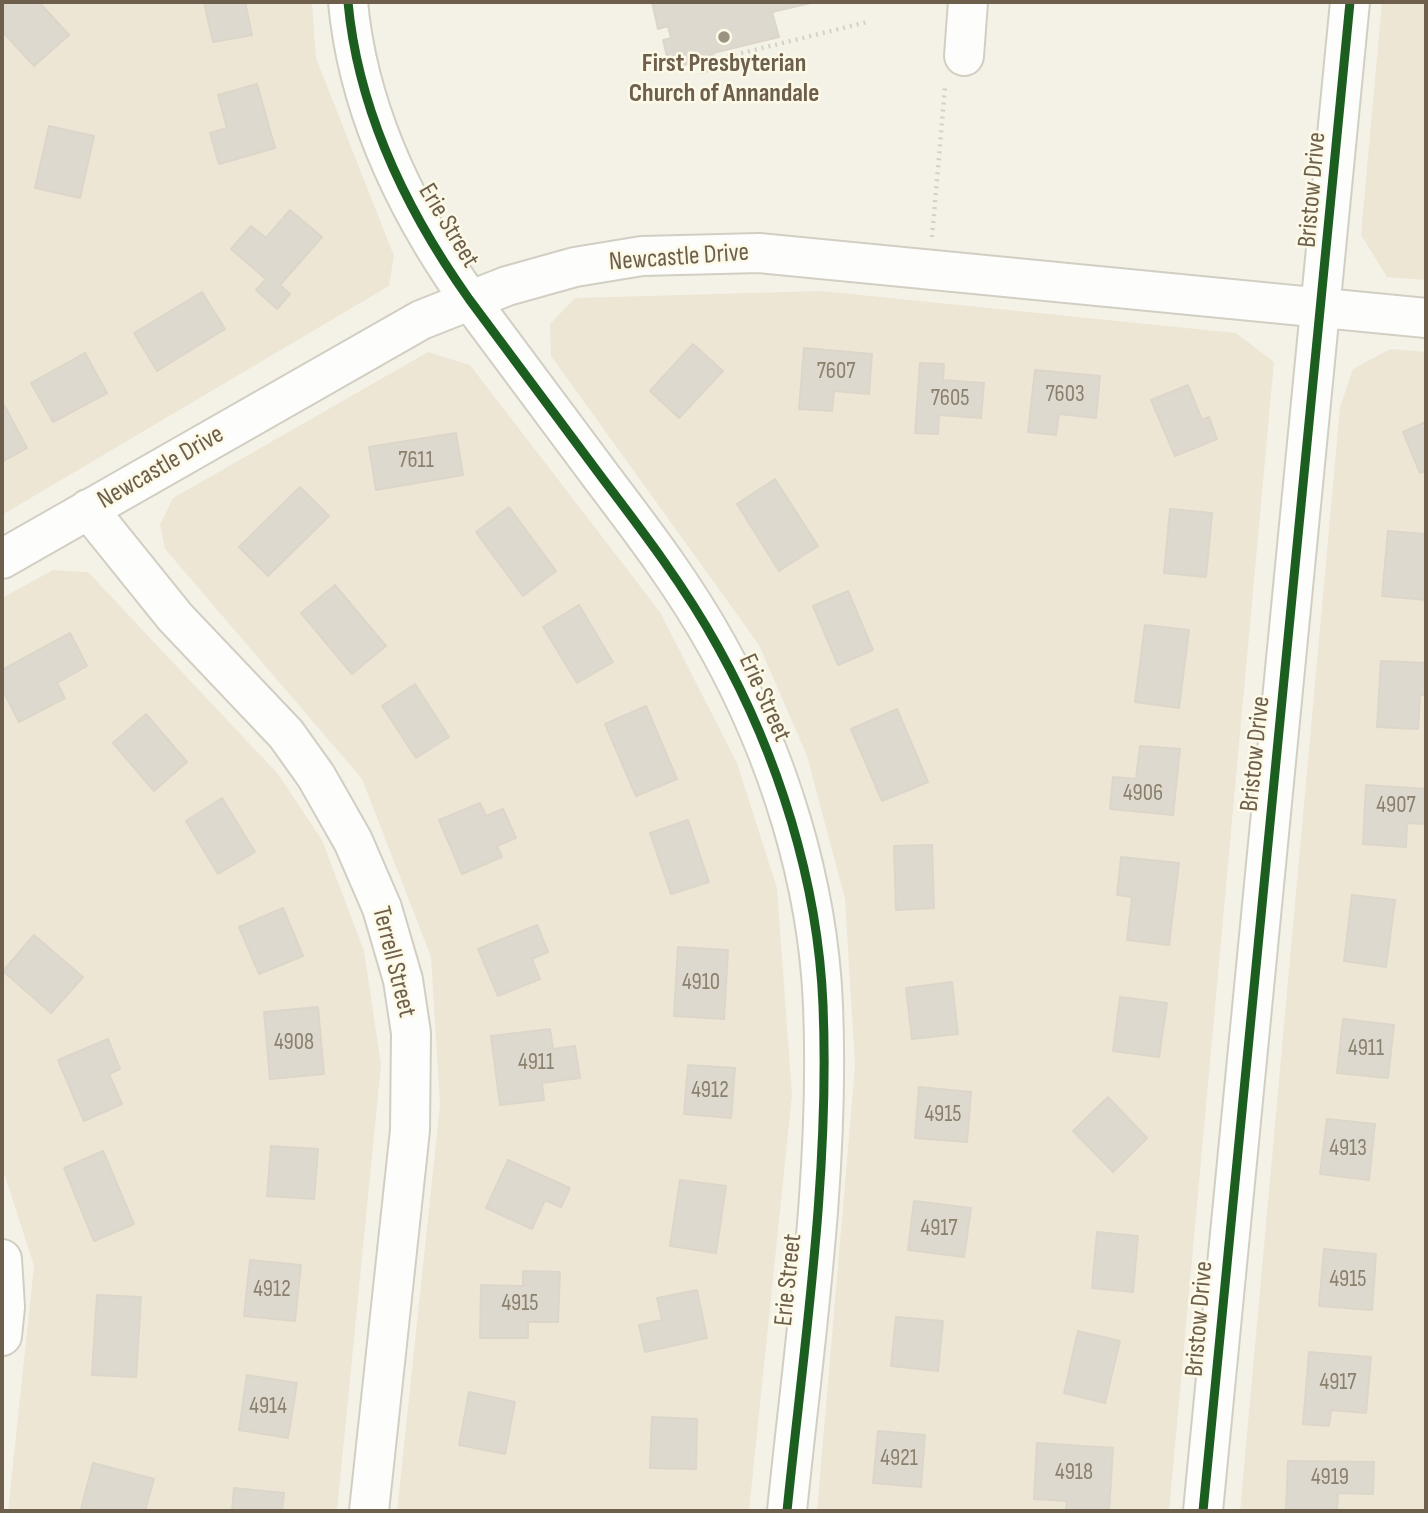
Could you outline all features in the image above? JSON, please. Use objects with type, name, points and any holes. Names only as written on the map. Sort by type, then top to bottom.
[{"type":"street","name":"Erie Street","points":[[348,2],[364,90],[375,126],[403,193],[438,256],[675,575],[713,638],[750,712],[786,804],[802,862],[823,1003],[824,1108],[787,1511]]},
{"type":"street","points":[[955,72],[968,2]]},
{"type":"street","name":"Bristow Drive","points":[[1203,1511],[1323,308],[1350,2]]},
{"type":"street","name":"Newcastle Drive","points":[[2,559],[421,320],[469,299],[575,267],[654,255],[759,253],[1426,318]]},
{"type":"street","name":"Terrell Street","points":[[88,509],[175,617],[285,734],[316,776],[353,841],[377,897],[403,981],[411,1033],[410,1130],[369,1511]]},
{"type":"street","points":[[2,1259],[5,1307],[2,1336]]},
{"type":"path","points":[[715,60],[867,22]]},
{"type":"path","points":[[929,270],[955,72]]},
{"type":"shaded area","points":[[2,2],[312,2],[316,58],[394,256],[389,286],[2,515]]},
{"type":"shaded area","points":[[1382,2],[1426,2],[1426,280],[1387,277],[1361,235]]},
{"type":"shaded area","points":[[821,291],[1236,333],[1274,362],[1169,1511],[817,1511],[855,1066],[845,899],[807,756],[759,645],[551,356],[550,324],[575,298]]},
{"type":"shaded area","points":[[1390,349],[1426,352],[1426,1511],[1240,1511],[1340,407],[1353,369]]},
{"type":"shaded area","points":[[428,352],[470,365],[660,612],[737,763],[777,888],[792,1095],[749,1511],[397,1511],[440,1105],[431,957],[362,779],[165,549],[160,525],[173,498]]},
{"type":"shaded area","points":[[53,570],[88,572],[278,774],[322,840],[364,951],[381,1065],[337,1511],[8,1511],[34,1266],[2,1167],[2,598]]},
{"type":"building","points":[[9,2],[39,2],[69,35],[34,66],[2,31],[2,8]]},
{"type":"building","points":[[204,2],[245,2],[252,35],[213,42]]},
{"type":"building","name":"First Presbyterian Church of Annandale","points":[[652,2],[815,2],[772,12],[779,37],[713,53],[717,69],[701,73],[698,61],[670,69],[663,40],[671,38],[668,26],[658,29]]},
{"type":"building","points":[[257,84],[275,148],[219,164],[210,133],[227,128],[218,95]]},
{"type":"building","points":[[49,126],[94,136],[80,198],[35,188]]},
{"type":"building","points":[[290,210],[322,237],[280,285],[290,294],[277,309],[256,290],[266,279],[231,249],[251,226],[266,238]]},
{"type":"building","points":[[202,292],[225,329],[157,371],[134,333]]},
{"type":"building","points":[[693,344],[723,371],[679,418],[650,391]]},
{"type":"building","points":[[804,348],[872,354],[869,394],[834,391],[832,411],[799,409]]},
{"type":"building","points":[[85,353],[107,393],[53,422],[31,383]]},
{"type":"building","points":[[920,363],[944,364],[943,380],[984,383],[981,418],[939,415],[938,434],[915,433]]},
{"type":"building","points":[[1035,370],[1100,376],[1096,418],[1059,414],[1056,435],[1028,432]]},
{"type":"building","points":[[1188,385],[1202,420],[1209,417],[1217,439],[1175,456],[1151,400]]},
{"type":"building","points":[[4,405],[27,448],[2,462],[2,406]]},
{"type":"building","points":[[1426,422],[1426,471],[1420,473],[1403,432]]},
{"type":"building","points":[[456,433],[463,475],[376,490],[369,447]]},
{"type":"building","points":[[775,479],[818,546],[779,571],[737,504]]},
{"type":"building","points":[[300,487],[329,516],[268,576],[239,547]]},
{"type":"building","points":[[509,507],[556,571],[523,596],[476,532]]},
{"type":"building","points":[[1170,509],[1212,513],[1206,577],[1164,573]]},
{"type":"building","points":[[1388,531],[1426,534],[1426,600],[1382,596]]},
{"type":"building","points":[[335,585],[386,646],[352,674],[301,613]]},
{"type":"building","points":[[848,591],[873,650],[838,665],[813,606]]},
{"type":"building","points":[[579,605],[613,662],[577,683],[543,627]]},
{"type":"building","points":[[1145,625],[1189,630],[1179,708],[1135,702]]},
{"type":"building","points":[[70,633],[87,666],[57,683],[65,698],[19,722],[2,689],[2,670]]},
{"type":"building","points":[[1381,661],[1426,663],[1426,695],[1420,695],[1418,729],[1377,727]]},
{"type":"building","points":[[415,684],[449,737],[416,758],[382,706]]},
{"type":"building","points":[[646,706],[677,779],[636,796],[605,724]]},
{"type":"building","points":[[897,709],[928,782],[882,801],[851,729]]},
{"type":"building","points":[[146,714],[187,762],[154,791],[113,743]]},
{"type":"building","points":[[1140,746],[1180,749],[1173,815],[1110,809],[1113,777],[1136,779]]},
{"type":"building","points":[[1366,785],[1426,789],[1426,824],[1407,823],[1406,847],[1363,844]]},
{"type":"building","points":[[222,798],[255,852],[218,874],[186,821]]},
{"type":"building","points":[[480,803],[486,816],[503,809],[516,838],[497,846],[502,857],[462,874],[439,820]]},
{"type":"building","points":[[688,820],[709,882],[671,894],[650,833]]},
{"type":"building","points":[[932,845],[934,908],[896,910],[894,846]]},
{"type":"building","points":[[1121,857],[1179,863],[1169,945],[1127,940],[1132,897],[1117,895]]},
{"type":"building","points":[[1352,895],[1395,900],[1386,967],[1344,961]]},
{"type":"building","points":[[283,908],[303,956],[259,974],[239,927]]},
{"type":"building","points":[[537,925],[548,952],[532,959],[540,979],[498,996],[478,949]]},
{"type":"building","points":[[34,935],[83,977],[51,1013],[3,971]]},
{"type":"building","points":[[678,947],[728,950],[724,1019],[674,1016]]},
{"type":"building","points":[[952,982],[958,1034],[912,1039],[906,988]]},
{"type":"building","points":[[1120,997],[1167,1003],[1159,1057],[1113,1051]]},
{"type":"building","points":[[318,1007],[324,1074],[270,1079],[264,1012]]},
{"type":"building","points":[[1343,1019],[1394,1025],[1388,1078],[1337,1073]]},
{"type":"building","points":[[550,1029],[553,1049],[575,1046],[580,1078],[542,1083],[544,1100],[500,1105],[491,1036]]},
{"type":"building","points":[[108,1039],[120,1069],[109,1074],[122,1104],[84,1121],[58,1060]]},
{"type":"building","points":[[688,1065],[735,1068],[731,1118],[684,1114]]},
{"type":"building","points":[[919,1087],[971,1092],[967,1142],[915,1138]]},
{"type":"building","points":[[1108,1097],[1147,1138],[1113,1172],[1073,1131]]},
{"type":"building","points":[[1327,1119],[1375,1124],[1369,1180],[1320,1174]]},
{"type":"building","points":[[271,1146],[318,1149],[314,1199],[267,1196]]},
{"type":"building","points":[[103,1151],[134,1224],[94,1241],[64,1168]]},
{"type":"building","points":[[508,1160],[570,1188],[561,1207],[545,1200],[532,1229],[486,1208]]},
{"type":"building","points":[[680,1180],[726,1186],[716,1253],[670,1246]]},
{"type":"building","points":[[914,1201],[971,1208],[964,1257],[908,1250]]},
{"type":"building","points":[[1097,1232],[1138,1236],[1133,1292],[1092,1288]]},
{"type":"building","points":[[1324,1249],[1376,1254],[1372,1310],[1319,1306]]},
{"type":"building","points":[[250,1260],[301,1265],[295,1321],[244,1316]]},
{"type":"building","points":[[523,1271],[560,1272],[558,1322],[528,1322],[528,1338],[480,1338],[481,1285],[523,1286]]},
{"type":"building","points":[[697,1290],[707,1338],[645,1352],[639,1325],[662,1320],[657,1298]]},
{"type":"building","points":[[97,1295],[141,1297],[136,1377],[92,1375]]},
{"type":"building","points":[[896,1317],[943,1321],[938,1371],[891,1366]]},
{"type":"building","points":[[1078,1331],[1120,1341],[1105,1403],[1064,1393]]},
{"type":"building","points":[[1309,1352],[1371,1357],[1366,1413],[1331,1410],[1329,1426],[1303,1424]]},
{"type":"building","points":[[247,1375],[297,1383],[288,1438],[239,1430]]},
{"type":"building","points":[[469,1392],[515,1402],[505,1454],[459,1445]]},
{"type":"building","points":[[652,1417],[697,1419],[696,1469],[650,1468]]},
{"type":"building","points":[[878,1431],[925,1435],[921,1487],[873,1483]]},
{"type":"building","points":[[1037,1443],[1113,1448],[1109,1511],[1066,1511],[1067,1501],[1034,1499]]},
{"type":"building","points":[[1288,1461],[1374,1462],[1373,1494],[1338,1493],[1337,1511],[1286,1511]]},
{"type":"building","points":[[93,1463],[154,1479],[145,1511],[81,1509]]},
{"type":"building","points":[[234,1488],[284,1493],[282,1511],[232,1511]]},
{"type":"cycle path","points":[[348,2],[362,82],[374,120],[406,195],[469,299],[649,540],[692,603],[740,688],[759,731],[791,820],[813,912],[820,959],[824,1068],[823,1132],[814,1259],[787,1511]]},
{"type":"cycle path","points":[[1203,1511],[1350,2]]},
{"type":"place","name":"First Presbyterian Church of Annandale","points":[[724,37]]}]
